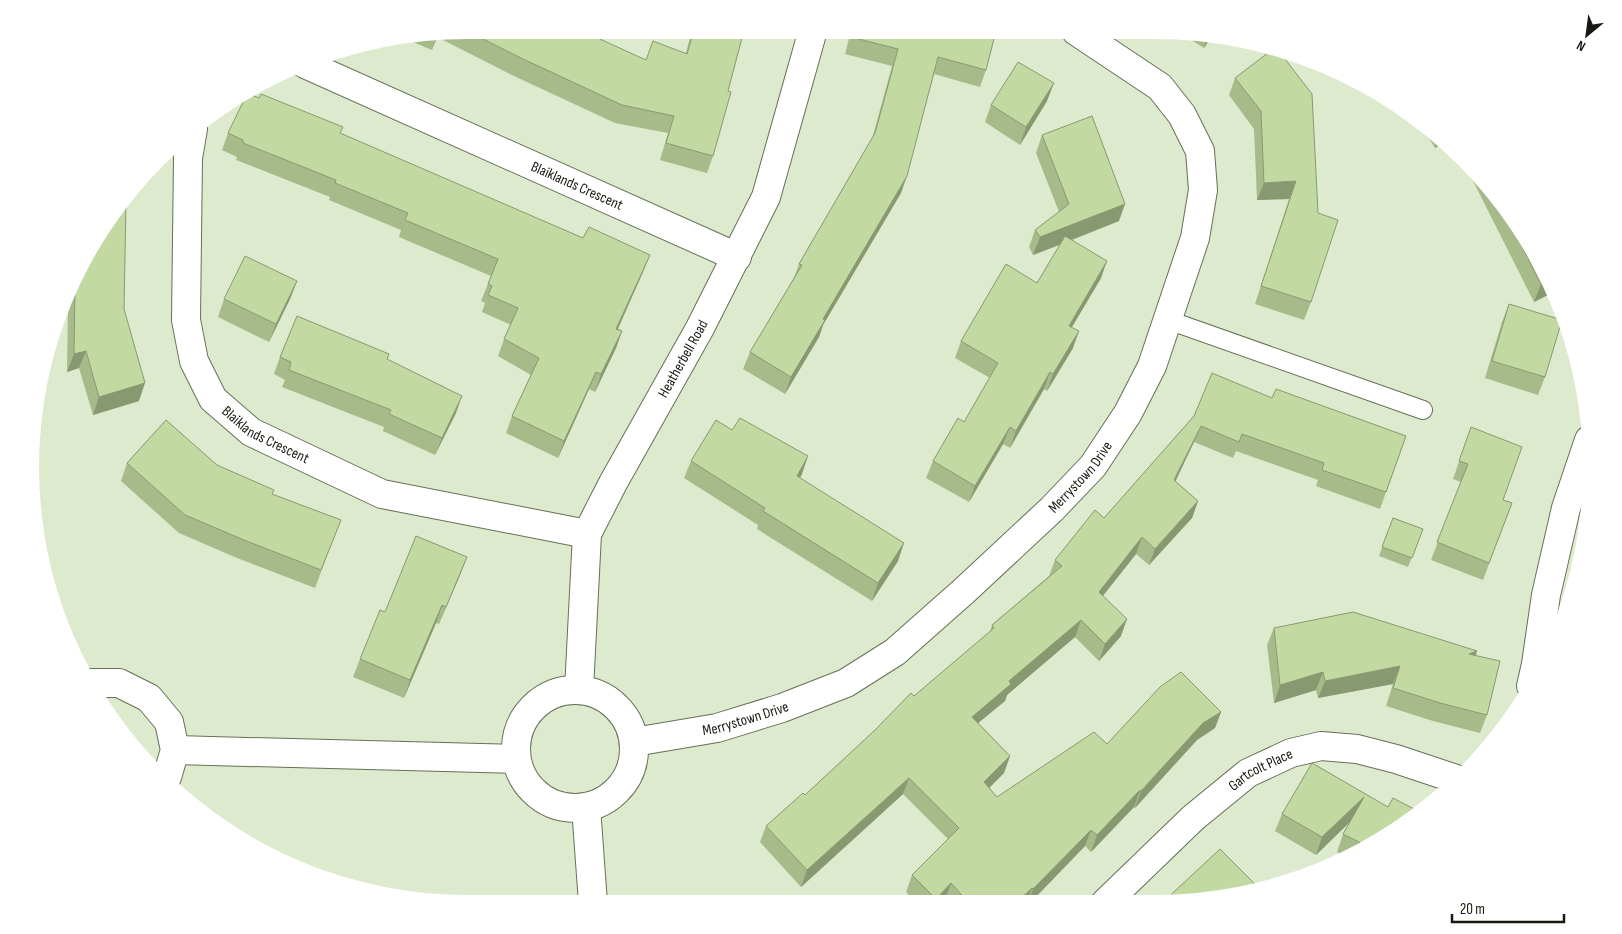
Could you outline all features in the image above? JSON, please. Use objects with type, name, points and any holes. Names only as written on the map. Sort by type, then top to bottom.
[{"type":"street","name":"Heatherbell Road","points":[[579,690],[587,534],[613,483],[700,328],[737,258],[766,197],[810,39]]},
{"type":"street","name":"Merrystown Drive","points":[[634,742],[717,728],[782,708],[846,682],[896,652],[1052,509],[1093,466],[1128,413],[1152,366],[1194,238],[1203,190],[1200,151],[1182,115],[1160,86],[1088,39]]},
{"type":"street","name":"Blaiklands Crescent","points":[[313,67],[737,258]]},
{"type":"street","name":"Blaiklands Crescent","points":[[191,140],[188,158],[186,320],[194,361],[213,399],[251,432],[382,494],[587,534]]},
{"type":"street","points":[[1536,661],[1546,595],[1566,508],[1583,459]]},
{"type":"street","points":[[97,683],[119,683],[149,698],[169,722],[175,750],[168,774]]},
{"type":"street","points":[[579,690],[598,694],[615,705],[628,722],[634,742],[633,763],[624,783],[605,800],[586,808],[564,807],[544,800],[525,782],[516,759],[516,739],[527,713],[543,698],[560,691],[579,690]]},
{"type":"street","name":"Gartcolt Place","points":[[1113,895],[1193,818],[1248,773],[1291,754],[1321,746],[1357,749],[1396,759],[1450,777]]},
{"type":"street","points":[[175,750],[516,759]]},
{"type":"street","points":[[586,808],[592,895]]},
{"type":"lane","points":[[1168,320],[1423,410]]},
{"type":"building","points":[[483,39],[600,39],[646,60],[653,41],[687,54],[691,39],[742,39],[728,91],[731,92],[713,156],[666,143],[674,116],[622,105]]},
{"type":"building","points":[[859,39],[994,39],[986,70],[938,57],[907,176],[791,377],[750,352],[802,265],[799,264],[875,133],[898,49]]},
{"type":"building","points":[[1267,53],[1285,59],[1312,94],[1318,213],[1338,220],[1311,302],[1261,286],[1296,181],[1264,183],[1261,111],[1235,78]]},
{"type":"building","points":[[1018,62],[1054,83],[1026,127],[991,105]]},
{"type":"building","points":[[261,94],[343,127],[340,133],[583,238],[589,227],[650,255],[616,329],[622,331],[601,374],[596,372],[564,441],[512,416],[539,358],[504,339],[518,308],[488,295],[492,286],[488,284],[498,259],[405,220],[408,213],[335,183],[336,180],[243,143],[243,140],[228,133],[243,102],[254,96],[259,98]]},
{"type":"building","points":[[1092,116],[1125,204],[1040,237],[1035,230],[1069,204],[1042,135]]},
{"type":"building","points":[[126,208],[124,309],[145,383],[99,397],[86,351],[74,354],[75,295],[96,253]]},
{"type":"building","points":[[1065,236],[1107,261],[1069,326],[1079,331],[1053,374],[1050,372],[1016,431],[1010,427],[975,486],[933,461],[958,418],[964,422],[998,363],[961,341],[1006,264],[1037,283]]},
{"type":"building","points":[[1522,247],[1539,278],[1541,284]]},
{"type":"building","points":[[245,256],[297,281],[276,324],[224,299]]},
{"type":"building","points":[[1509,304],[1557,318],[1560,327],[1545,377],[1492,361]]},
{"type":"building","points":[[297,316],[389,354],[387,359],[462,396],[442,438],[389,414],[391,410],[289,370],[291,362],[280,357]]},
{"type":"building","points":[[1212,373],[1272,398],[1276,389],[1406,436],[1386,492],[1322,470],[1324,463],[1242,434],[1239,442],[1201,426],[1174,480],[1198,501],[1155,549],[1142,537],[1099,592],[1127,619],[1105,644],[1081,620],[1009,681],[1011,684],[972,717],[1010,756],[984,782],[997,797],[1094,732],[1107,744],[1160,687],[1181,672],[1221,712],[1203,723],[1141,791],[1097,835],[1091,830],[1033,889],[1025,895],[962,895],[951,883],[940,895],[932,895],[912,875],[959,828],[909,778],[807,870],[766,826],[803,793],[805,795],[875,730],[911,693],[914,696],[994,628],[992,625],[1062,566],[1055,560],[1095,510],[1104,518],[1194,416]]},
{"type":"building","points":[[740,418],[808,456],[797,476],[904,543],[878,583],[763,511],[765,508],[691,461],[716,420],[732,430]]},
{"type":"building","points":[[166,420],[217,465],[274,490],[272,494],[341,520],[321,570],[185,515],[127,463]]},
{"type":"building","points":[[1471,427],[1522,447],[1503,500],[1512,503],[1489,563],[1437,542],[1468,464],[1459,461]]},
{"type":"building","points":[[1393,518],[1423,529],[1412,558],[1382,547]]},
{"type":"building","points":[[416,536],[467,557],[446,607],[442,605],[410,680],[360,659],[380,610],[385,612]]},
{"type":"building","points":[[1353,612],[1477,651],[1469,654],[1500,661],[1487,715],[1393,688],[1400,666],[1325,681],[1323,672],[1280,685],[1274,628]]},
{"type":"building","points":[[1312,763],[1388,807],[1393,798],[1414,809],[1360,843],[1343,834],[1364,797],[1322,837],[1282,814]]},
{"type":"building","points":[[1220,849],[1255,884],[1211,892],[1171,894]]}]
